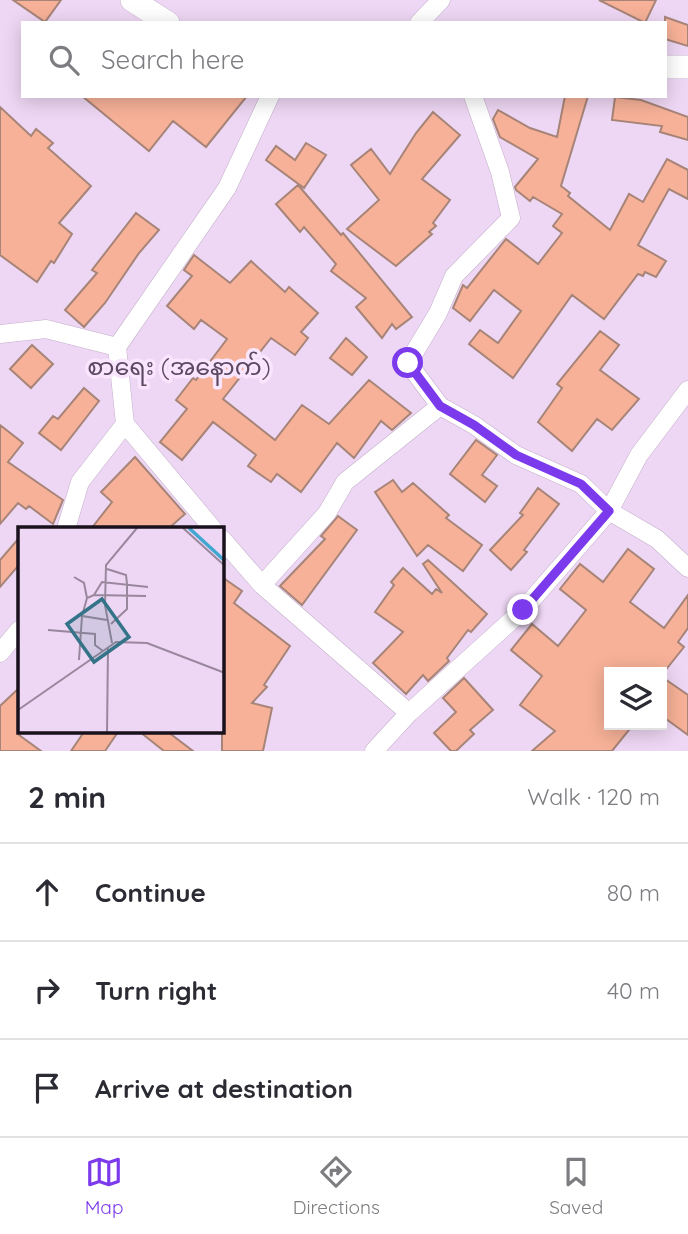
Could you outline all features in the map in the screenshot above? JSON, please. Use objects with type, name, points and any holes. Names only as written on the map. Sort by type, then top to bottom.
[{"type":"street","points":[[132,0],[165,21]]},
{"type":"street","points":[[421,21],[441,0]]},
{"type":"street","points":[[667,67],[688,67]]},
{"type":"street","points":[[212,527],[125,424],[117,347],[227,188],[269,98]]},
{"type":"street","points":[[474,98],[500,172],[511,219],[454,276],[438,313],[408,363],[440,406],[474,425],[516,455],[581,484],[609,511],[657,539],[688,568]]},
{"type":"street","points":[[0,334],[46,329],[117,347]]},
{"type":"street","points":[[374,751],[409,713],[523,610],[609,511],[639,455],[688,390]]},
{"type":"street","points":[[262,585],[327,513],[345,482],[440,406]]},
{"type":"street","points":[[67,527],[80,482],[125,424]]},
{"type":"street","points":[[224,541],[262,585],[409,713]]},
{"type":"street","points":[[0,653],[18,630]]},
{"type":"building","points":[[13,0],[61,0],[44,21]]},
{"type":"building","points":[[599,0],[656,0],[646,21]]},
{"type":"building","points":[[665,17],[688,25],[688,46],[667,40]]},
{"type":"building","points":[[84,98],[245,98],[206,147],[173,121],[149,151]]},
{"type":"building","points":[[565,98],[587,98],[561,186],[570,193],[568,196],[610,230],[629,194],[643,202],[667,159],[688,170],[688,199],[669,189],[638,245],[666,261],[656,277],[645,272],[643,276],[638,274],[604,319],[572,295],[513,378],[469,344],[480,330],[498,343],[521,311],[494,290],[470,321],[453,308],[463,285],[467,288],[506,239],[538,264],[562,233],[553,226],[562,214],[533,197],[530,201],[516,190],[515,187],[538,159],[500,137],[493,119],[498,110],[530,128],[557,137]]},
{"type":"building","points":[[615,98],[641,100],[688,117],[688,140],[660,132],[662,126],[612,120]]},
{"type":"building","points":[[0,107],[31,136],[36,129],[53,143],[48,148],[91,186],[59,223],[72,234],[54,263],[51,261],[37,282],[0,255]]},
{"type":"building","points":[[433,112],[460,135],[422,179],[450,200],[433,223],[436,226],[429,232],[432,234],[396,266],[347,229],[379,200],[351,165],[371,149],[390,174]]},
{"type":"building","points":[[306,143],[326,155],[304,188],[266,160],[276,146],[295,160]]},
{"type":"building","points":[[298,185],[341,235],[343,233],[412,317],[396,329],[392,324],[382,338],[356,307],[366,298],[331,271],[336,264],[304,227],[300,232],[276,204]]},
{"type":"building","points":[[136,213],[159,230],[84,327],[65,310],[97,273],[92,270]]},
{"type":"building","points":[[194,255],[230,283],[251,261],[285,292],[289,287],[318,313],[301,332],[308,338],[295,355],[271,338],[223,399],[275,440],[302,405],[329,424],[369,380],[411,413],[392,430],[381,421],[354,458],[337,443],[301,492],[277,474],[271,482],[248,466],[256,455],[213,422],[182,460],[160,442],[187,409],[176,400],[193,378],[196,380],[227,339],[201,320],[194,329],[167,306],[192,276],[184,270]]},
{"type":"building","points":[[600,331],[619,345],[600,370],[639,399],[612,430],[597,419],[572,451],[538,422],[562,388],[557,384]]},
{"type":"building","points":[[346,338],[367,357],[352,375],[330,358]]},
{"type":"building","points":[[32,345],[53,364],[31,388],[10,369]]},
{"type":"building","points":[[84,388],[99,401],[61,450],[39,433],[53,416],[58,419]]},
{"type":"building","points":[[0,425],[23,443],[8,462],[63,500],[53,524],[29,506],[26,509],[18,503],[0,524]]},
{"type":"building","points":[[476,440],[497,455],[482,475],[497,486],[485,502],[450,474]]},
{"type":"building","points":[[135,457],[185,514],[170,527],[93,527],[112,502],[101,492]]},
{"type":"building","points":[[393,480],[402,492],[413,483],[449,515],[446,518],[482,545],[463,571],[428,545],[417,556],[375,492]]},
{"type":"building","points":[[538,488],[559,504],[524,550],[527,552],[511,570],[490,550],[523,515],[520,513]]},
{"type":"building","points":[[338,516],[357,530],[302,605],[280,586],[325,539],[321,536]]},
{"type":"building","points":[[18,539],[18,566],[0,587],[0,560]]},
{"type":"building","points":[[628,549],[654,569],[630,602],[664,628],[688,595],[688,628],[678,642],[684,647],[667,668],[604,667],[604,730],[629,730],[612,751],[532,751],[555,731],[520,705],[542,676],[511,650],[532,624],[558,646],[586,610],[560,589],[580,564],[603,582]]},
{"type":"building","points":[[428,560],[487,614],[471,632],[468,630],[447,658],[449,661],[428,681],[423,675],[406,694],[373,663],[403,632],[375,612],[394,585],[391,582],[403,568],[432,594],[436,589],[442,593],[423,564]]},
{"type":"building","points":[[224,578],[242,591],[234,603],[290,646],[264,685],[267,687],[252,703],[272,708],[263,751],[222,751]]},
{"type":"building","points":[[464,678],[493,710],[470,730],[474,734],[456,751],[451,751],[434,733],[456,712],[443,698]]},
{"type":"building","points":[[667,680],[688,695],[688,735],[667,720]]},
{"type":"building","points":[[18,689],[18,734],[41,751],[0,751],[0,706]]},
{"type":"building","points":[[83,734],[117,734],[105,751],[71,751]]},
{"type":"building","points":[[143,734],[171,734],[193,751],[164,751]]},
{"type":"district","name":"စာရေး (အနောက်)","points":[[179,366]]},
{"type":"route","points":[[408,363],[440,406],[474,425],[516,455],[581,484],[609,511],[523,610]]}]
